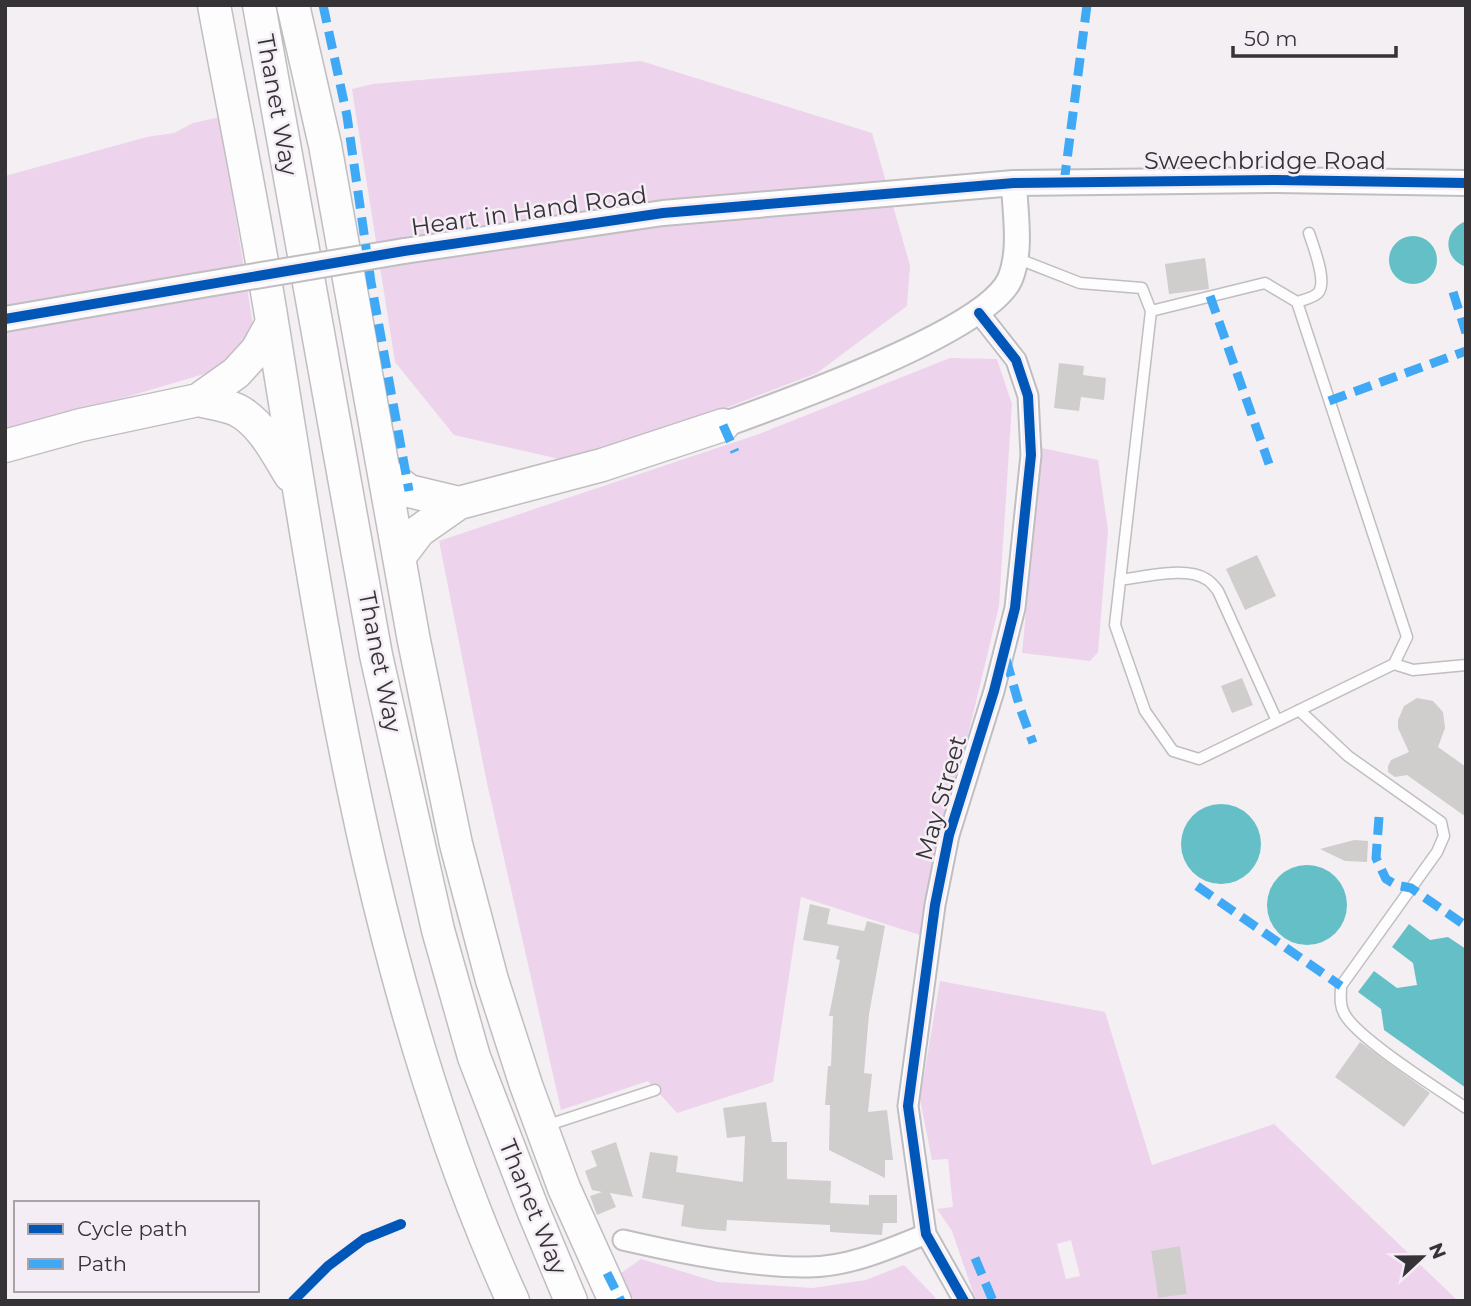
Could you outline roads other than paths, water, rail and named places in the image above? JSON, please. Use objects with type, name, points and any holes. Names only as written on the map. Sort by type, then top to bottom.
[{"type":"highway","name":"Thanet Way","points":[[214,5],[272,323],[316,597],[380,911],[453,1151],[513,1301]]},
{"type":"highway","name":"Thanet Way","points":[[259,5],[376,655],[439,930],[474,1058],[571,1301]]},
{"type":"highway","points":[[293,5],[325,145],[414,641],[456,844],[492,979],[541,1127],[564,1188],[615,1301]]},
{"type":"highway","points":[[5,446],[81,425],[198,400],[236,373],[257,350],[272,323]]},
{"type":"highway","points":[[198,400],[235,410],[253,421],[271,444],[298,489]]},
{"type":"highway","points":[[400,556],[419,531],[459,503],[603,465],[723,425]]},
{"type":"highway","points":[[384,473],[409,491],[459,503]]},
{"type":"street","name":"Sweechbridge Road","points":[[1064,183],[1276,180],[1466,183]]},
{"type":"street","name":"Heart in Hand Road","points":[[5,319],[404,251],[663,213],[1014,183],[1064,183]]},
{"type":"street","points":[[723,425],[802,396],[910,349],[979,313],[998,298],[1010,279],[1016,257],[1014,183]]},
{"type":"street","name":"May Street","points":[[964,1301],[926,1234],[908,1106],[935,905],[949,835],[994,691],[1015,608],[1031,456],[1028,397],[1016,360],[979,313]]},
{"type":"street","points":[[623,1240],[716,1257],[810,1267],[865,1257],[926,1234]]},
{"type":"lane","points":[[1297,302],[1318,293],[1321,286],[1322,278],[1309,233]]},
{"type":"lane","points":[[1016,257],[1080,283],[1142,288],[1151,311],[1115,625],[1145,711],[1173,751],[1199,759],[1394,664],[1406,637],[1297,302],[1265,283],[1151,311]]},
{"type":"lane","points":[[1120,580],[1176,573],[1206,578],[1218,591],[1277,721]]},
{"type":"lane","points":[[1394,664],[1413,670],[1466,665]]},
{"type":"lane","points":[[1299,710],[1348,756],[1441,822],[1444,836],[1437,852],[1341,986],[1340,1003],[1345,1016],[1367,1037],[1466,1108]]},
{"type":"lane","points":[[541,1127],[655,1090]]},
{"type":"water","points":[[1466,221],[1466,267],[1453,257],[1448,244],[1453,231]]},
{"type":"water","points":[[1413,236],[1430,243],[1437,260],[1430,277],[1413,284],[1396,277],[1389,260],[1396,243]]},
{"type":"water","points":[[1221,804],[1236,807],[1249,816],[1258,829],[1261,844],[1258,859],[1249,872],[1236,881],[1221,884],[1206,881],[1193,872],[1184,859],[1181,844],[1184,829],[1193,816],[1206,807]]},
{"type":"water","points":[[1307,865],[1322,868],[1335,877],[1344,890],[1347,905],[1344,920],[1335,933],[1322,942],[1307,945],[1292,942],[1279,933],[1270,920],[1267,905],[1270,890],[1279,877],[1292,868]]},
{"type":"water","points":[[1409,924],[1430,940],[1448,937],[1466,949],[1466,1088],[1384,1030],[1381,1009],[1358,992],[1374,971],[1397,988],[1417,985],[1413,963],[1392,947]]}]
